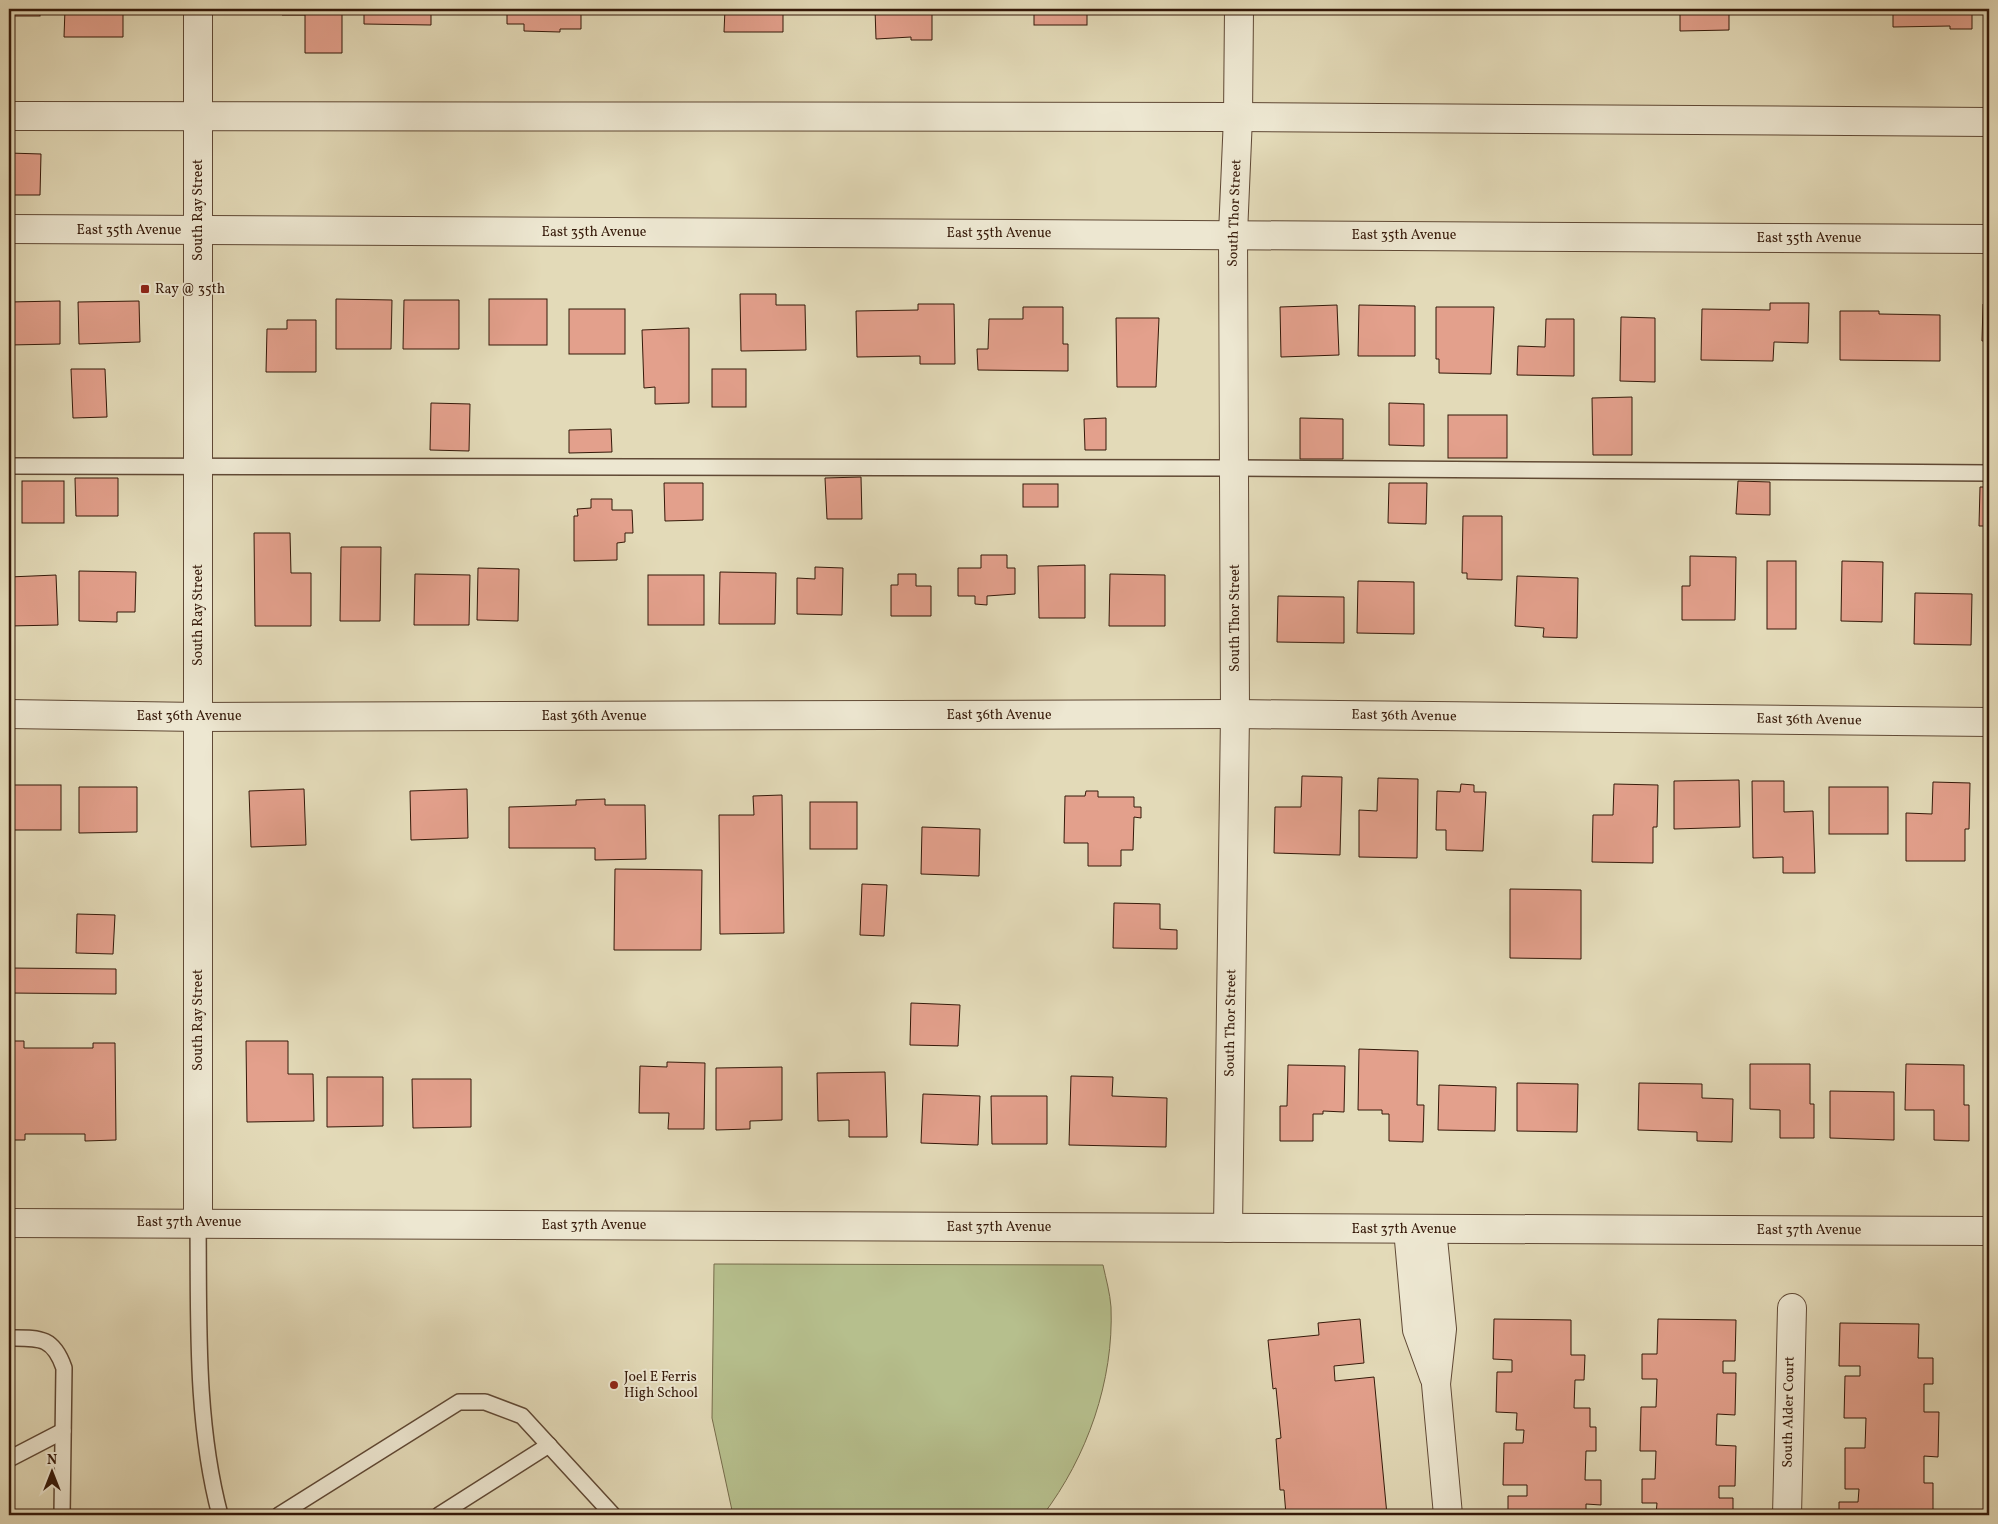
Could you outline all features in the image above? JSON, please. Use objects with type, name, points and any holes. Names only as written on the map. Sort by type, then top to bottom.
[{"type":"street","name":"South Ray Street","points":[[198,9],[198,1222]]},
{"type":"street","name":"South Thor Street","points":[[1228,1228],[1235,714],[1233,234],[1238,117],[1239,9]]},
{"type":"street","points":[[9,116],[1238,117],[1989,122]]},
{"type":"street","name":"East 35th Avenue","points":[[9,229],[1989,239]]},
{"type":"street","name":"East 36th Avenue","points":[[9,714],[198,717],[1235,714],[1989,722]]},
{"type":"street","name":"East 37th Avenue","points":[[9,1223],[198,1222],[1989,1231]]},
{"type":"street","points":[[1420,1229],[1417,1330],[1436,1384],[1448,1515]]},
{"type":"street","name":"South Alder Court","points":[[1787,1515],[1792,1308]]},
{"type":"lane","points":[[9,466],[1234,468],[1989,473]]},
{"type":"lane","points":[[198,1222],[200,1365],[210,1477],[220,1515]]},
{"type":"lane","points":[[9,1338],[34,1338],[50,1342],[60,1354],[64,1368],[62,1515]]},
{"type":"lane","points":[[279,1515],[459,1402],[485,1402],[522,1416],[613,1515]]},
{"type":"lane","points":[[9,1459],[63,1432]]},
{"type":"lane","points":[[438,1515],[549,1445]]},
{"type":"green space","points":[[714,1264],[1103,1265],[1111,1307],[1111,1335],[1108,1363],[1102,1390],[1095,1417],[1085,1443],[1059,1492],[1043,1515],[733,1515],[712,1418]]},
{"type":"building","points":[[9,9],[40,9],[40,16],[9,16]]},
{"type":"building","points":[[65,9],[123,9],[123,37],[64,37]]},
{"type":"building","points":[[281,9],[328,9],[328,12],[342,12],[342,53],[305,53],[305,15],[282,15]]},
{"type":"building","points":[[364,9],[431,9],[431,25],[364,24]]},
{"type":"building","points":[[507,9],[581,9],[581,29],[560,29],[560,32],[524,31],[524,24],[507,24]]},
{"type":"building","points":[[725,9],[783,9],[783,32],[724,32]]},
{"type":"building","points":[[875,9],[932,9],[932,40],[911,40],[911,37],[876,39]]},
{"type":"building","points":[[1034,9],[1087,9],[1087,25],[1034,25]]},
{"type":"building","points":[[1432,9],[1489,9],[1489,11],[1431,13]]},
{"type":"building","points":[[1680,9],[1729,9],[1729,30],[1680,31]]},
{"type":"building","points":[[1893,9],[1972,9],[1972,29],[1950,29],[1950,26],[1893,27]]},
{"type":"building","points":[[9,153],[41,154],[40,195],[9,195]]},
{"type":"building","points":[[740,294],[776,294],[776,305],[805,305],[806,350],[741,351]]},
{"type":"building","points":[[336,299],[392,300],[391,349],[336,349]]},
{"type":"building","points":[[489,299],[547,299],[547,345],[489,345]]},
{"type":"building","points":[[404,300],[459,300],[459,349],[403,349]]},
{"type":"building","points":[[60,301],[60,344],[9,345],[9,302]]},
{"type":"building","points":[[139,301],[140,342],[79,344],[78,302]]},
{"type":"building","points":[[1770,303],[1809,303],[1808,343],[1774,342],[1773,361],[1701,360],[1702,309],[1770,310]]},
{"type":"building","points":[[918,304],[954,304],[955,364],[920,364],[920,356],[857,357],[856,311],[918,310]]},
{"type":"building","points":[[1983,304],[1989,304],[1989,341],[1982,341]]},
{"type":"building","points":[[1337,305],[1339,355],[1281,357],[1280,307]]},
{"type":"building","points":[[1359,305],[1415,306],[1415,356],[1358,356]]},
{"type":"building","points":[[1023,307],[1063,307],[1063,344],[1068,344],[1068,371],[978,370],[977,349],[988,349],[989,319],[1023,319]]},
{"type":"building","points":[[1436,307],[1494,307],[1491,374],[1439,373],[1439,359],[1436,359]]},
{"type":"building","points":[[569,309],[625,309],[625,354],[569,354]]},
{"type":"building","points":[[1840,311],[1879,311],[1879,314],[1940,315],[1940,361],[1840,360]]},
{"type":"building","points":[[1621,317],[1655,318],[1655,382],[1620,381]]},
{"type":"building","points":[[1116,318],[1159,318],[1156,387],[1117,387]]},
{"type":"building","points":[[1546,319],[1574,319],[1574,376],[1517,375],[1518,346],[1545,347]]},
{"type":"building","points":[[287,320],[316,320],[316,372],[266,372],[267,329],[287,329]]},
{"type":"building","points":[[689,328],[689,403],[655,404],[655,387],[644,388],[642,330]]},
{"type":"building","points":[[71,369],[105,369],[107,417],[73,418]]},
{"type":"building","points":[[712,369],[746,369],[746,407],[712,407]]},
{"type":"building","points":[[1632,397],[1632,455],[1593,455],[1592,398]]},
{"type":"building","points":[[431,403],[470,404],[469,451],[430,450]]},
{"type":"building","points":[[1389,403],[1424,404],[1424,446],[1389,445]]},
{"type":"building","points":[[1448,415],[1507,415],[1507,458],[1448,458]]},
{"type":"building","points":[[1106,418],[1106,450],[1085,450],[1084,419]]},
{"type":"building","points":[[1300,418],[1343,419],[1343,459],[1300,459]]},
{"type":"building","points":[[611,429],[612,452],[569,453],[569,430]]},
{"type":"building","points":[[861,477],[862,519],[827,519],[825,478]]},
{"type":"building","points":[[75,478],[118,478],[118,516],[76,516]]},
{"type":"building","points":[[22,481],[64,481],[64,523],[22,523]]},
{"type":"building","points":[[1738,481],[1770,482],[1770,515],[1736,514]]},
{"type":"building","points":[[664,483],[703,483],[703,520],[665,521]]},
{"type":"building","points":[[1389,483],[1427,483],[1426,524],[1388,523]]},
{"type":"building","points":[[1023,484],[1058,484],[1058,507],[1023,507]]},
{"type":"building","points":[[1980,487],[1989,487],[1989,526],[1979,526]]},
{"type":"building","points":[[591,499],[612,499],[612,510],[632,510],[633,533],[625,533],[625,542],[617,543],[617,560],[574,561],[574,516],[578,516],[577,509],[591,508]]},
{"type":"building","points":[[1463,516],[1502,516],[1502,580],[1467,579],[1467,573],[1462,573]]},
{"type":"building","points":[[254,533],[290,533],[291,573],[311,573],[311,626],[255,626]]},
{"type":"building","points":[[341,547],[381,547],[380,621],[340,621]]},
{"type":"building","points":[[981,555],[1007,555],[1007,568],[1015,568],[1015,594],[987,596],[987,605],[975,604],[975,596],[958,596],[958,568],[981,568]]},
{"type":"building","points":[[1690,556],[1736,557],[1735,620],[1682,620],[1682,586],[1690,586]]},
{"type":"building","points":[[1767,561],[1796,561],[1796,629],[1767,629]]},
{"type":"building","points":[[1842,561],[1883,562],[1882,622],[1841,621]]},
{"type":"building","points":[[1085,565],[1085,618],[1039,618],[1038,566]]},
{"type":"building","points":[[815,567],[843,568],[842,615],[797,614],[797,578],[815,579]]},
{"type":"building","points":[[478,568],[519,569],[518,621],[477,620]]},
{"type":"building","points":[[79,571],[136,572],[135,612],[117,612],[117,622],[79,621]]},
{"type":"building","points":[[720,572],[776,573],[775,624],[719,624]]},
{"type":"building","points":[[415,574],[470,575],[469,625],[414,625]]},
{"type":"building","points":[[898,574],[916,574],[916,586],[931,586],[931,616],[891,616],[891,585],[898,585]]},
{"type":"building","points":[[1110,574],[1165,575],[1165,626],[1109,626]]},
{"type":"building","points":[[56,575],[58,625],[9,626],[9,577]]},
{"type":"building","points":[[648,575],[704,575],[704,625],[648,625]]},
{"type":"building","points":[[1517,576],[1578,578],[1577,638],[1543,637],[1544,628],[1515,626]]},
{"type":"building","points":[[1358,581],[1414,582],[1414,634],[1357,633]]},
{"type":"building","points":[[1915,593],[1972,594],[1971,645],[1914,644]]},
{"type":"building","points":[[1278,596],[1344,597],[1344,643],[1277,642]]},
{"type":"building","points":[[1302,776],[1342,777],[1340,855],[1274,853],[1275,807],[1301,807]]},
{"type":"building","points":[[1378,778],[1418,779],[1417,858],[1359,857],[1359,810],[1377,811]]},
{"type":"building","points":[[1739,780],[1740,827],[1674,829],[1674,781]]},
{"type":"building","points":[[1752,781],[1784,781],[1784,812],[1813,811],[1815,873],[1783,873],[1783,857],[1753,858]]},
{"type":"building","points":[[1933,782],[1970,783],[1969,829],[1965,829],[1965,861],[1906,861],[1906,813],[1932,814]]},
{"type":"building","points":[[1461,784],[1474,785],[1474,792],[1486,792],[1483,851],[1446,850],[1446,830],[1436,830],[1437,791],[1460,792]]},
{"type":"building","points":[[1614,784],[1658,785],[1657,827],[1653,827],[1653,863],[1592,862],[1593,815],[1613,815]]},
{"type":"building","points":[[9,785],[61,785],[61,830],[9,830]]},
{"type":"building","points":[[79,787],[137,787],[137,832],[79,833]]},
{"type":"building","points":[[1829,787],[1888,787],[1888,834],[1829,834]]},
{"type":"building","points":[[304,789],[306,845],[251,847],[249,791]]},
{"type":"building","points":[[467,789],[468,838],[411,840],[410,791]]},
{"type":"building","points":[[1086,791],[1098,791],[1098,797],[1134,797],[1134,807],[1141,807],[1141,818],[1134,817],[1133,850],[1121,850],[1121,866],[1088,866],[1088,843],[1064,843],[1065,796],[1085,796]]},
{"type":"building","points":[[782,795],[784,933],[720,934],[719,815],[754,815],[753,796]]},
{"type":"building","points":[[605,799],[605,805],[645,805],[646,859],[595,860],[595,848],[509,848],[509,807],[576,805],[576,800]]},
{"type":"building","points":[[810,802],[857,802],[857,849],[810,849]]},
{"type":"building","points":[[922,827],[980,829],[979,876],[921,874]]},
{"type":"building","points":[[615,869],[702,870],[701,950],[614,950]]},
{"type":"building","points":[[862,884],[887,885],[884,936],[860,935]]},
{"type":"building","points":[[1510,889],[1581,890],[1581,959],[1510,958]]},
{"type":"building","points":[[1114,903],[1160,904],[1160,929],[1177,930],[1177,949],[1113,948]]},
{"type":"building","points":[[77,914],[115,915],[113,954],[76,953]]},
{"type":"building","points":[[9,968],[116,969],[116,994],[9,993]]},
{"type":"building","points":[[911,1003],[960,1005],[958,1046],[910,1045]]},
{"type":"building","points":[[9,1041],[24,1041],[24,1048],[93,1048],[93,1043],[115,1043],[116,1140],[85,1141],[85,1134],[25,1134],[25,1140],[9,1140]]},
{"type":"building","points":[[246,1041],[288,1041],[288,1074],[313,1074],[314,1121],[247,1122]]},
{"type":"building","points":[[1359,1049],[1418,1051],[1417,1105],[1424,1105],[1423,1142],[1389,1141],[1389,1114],[1382,1114],[1382,1110],[1358,1110]]},
{"type":"building","points":[[1985,1053],[1989,1054],[1989,1102],[1985,1102]]},
{"type":"building","points":[[667,1062],[705,1063],[704,1129],[668,1129],[669,1113],[639,1113],[640,1066],[667,1067]]},
{"type":"building","points":[[1750,1064],[1810,1064],[1810,1104],[1814,1104],[1814,1138],[1780,1138],[1780,1110],[1750,1109]]},
{"type":"building","points":[[1906,1064],[1964,1065],[1964,1105],[1969,1105],[1969,1141],[1934,1140],[1934,1110],[1905,1110]]},
{"type":"building","points":[[1288,1065],[1345,1066],[1344,1112],[1323,1111],[1323,1114],[1313,1114],[1313,1141],[1280,1141],[1280,1106],[1287,1106]]},
{"type":"building","points":[[782,1067],[782,1120],[750,1121],[750,1129],[716,1130],[716,1068]]},
{"type":"building","points":[[885,1072],[887,1137],[849,1137],[849,1120],[818,1121],[817,1073]]},
{"type":"building","points":[[1071,1076],[1113,1077],[1112,1096],[1167,1098],[1166,1147],[1069,1145]]},
{"type":"building","points":[[327,1077],[383,1077],[383,1126],[327,1127]]},
{"type":"building","points":[[412,1079],[471,1079],[471,1127],[413,1128]]},
{"type":"building","points":[[1517,1083],[1578,1084],[1577,1132],[1517,1131]]},
{"type":"building","points":[[1639,1083],[1702,1084],[1702,1098],[1733,1099],[1732,1142],[1697,1141],[1697,1132],[1638,1130]]},
{"type":"building","points":[[1439,1085],[1496,1087],[1495,1131],[1438,1130]]},
{"type":"building","points":[[1830,1091],[1894,1092],[1894,1140],[1830,1138]]},
{"type":"building","points":[[923,1094],[980,1096],[978,1145],[921,1143]]},
{"type":"building","points":[[991,1096],[1047,1096],[1047,1144],[992,1144]]},
{"type":"building","points":[[1360,1319],[1364,1363],[1334,1366],[1335,1381],[1374,1377],[1387,1515],[1286,1515],[1284,1490],[1280,1490],[1276,1439],[1281,1438],[1276,1388],[1273,1389],[1268,1340],[1319,1335],[1318,1323]]},
{"type":"building","points":[[1494,1319],[1571,1320],[1571,1355],[1585,1355],[1584,1380],[1575,1380],[1574,1408],[1590,1408],[1590,1427],[1596,1427],[1596,1451],[1586,1451],[1585,1480],[1601,1480],[1601,1505],[1586,1504],[1586,1515],[1508,1515],[1508,1496],[1527,1496],[1527,1485],[1503,1485],[1504,1443],[1523,1443],[1524,1430],[1516,1430],[1517,1413],[1496,1412],[1497,1372],[1512,1372],[1512,1360],[1493,1359]]},
{"type":"building","points":[[1658,1319],[1736,1320],[1735,1361],[1723,1361],[1723,1373],[1736,1373],[1735,1415],[1717,1414],[1716,1445],[1736,1446],[1735,1486],[1719,1486],[1719,1498],[1733,1498],[1733,1515],[1656,1515],[1657,1503],[1642,1503],[1642,1479],[1655,1479],[1656,1451],[1640,1451],[1641,1407],[1656,1407],[1657,1379],[1642,1379],[1642,1354],[1657,1354]]},
{"type":"building","points":[[1840,1323],[1919,1324],[1918,1358],[1933,1358],[1933,1384],[1924,1384],[1924,1412],[1939,1412],[1938,1457],[1924,1456],[1924,1483],[1933,1483],[1933,1510],[1917,1510],[1917,1515],[1839,1515],[1839,1502],[1858,1502],[1859,1489],[1845,1489],[1845,1448],[1865,1448],[1866,1418],[1844,1418],[1845,1376],[1860,1376],[1860,1366],[1839,1366]]},
{"type":"place","name":"Ray @ 35th","points":[[145,289]]},
{"type":"place","name":"Joel E Ferris High School","points":[[614,1385]]}]
